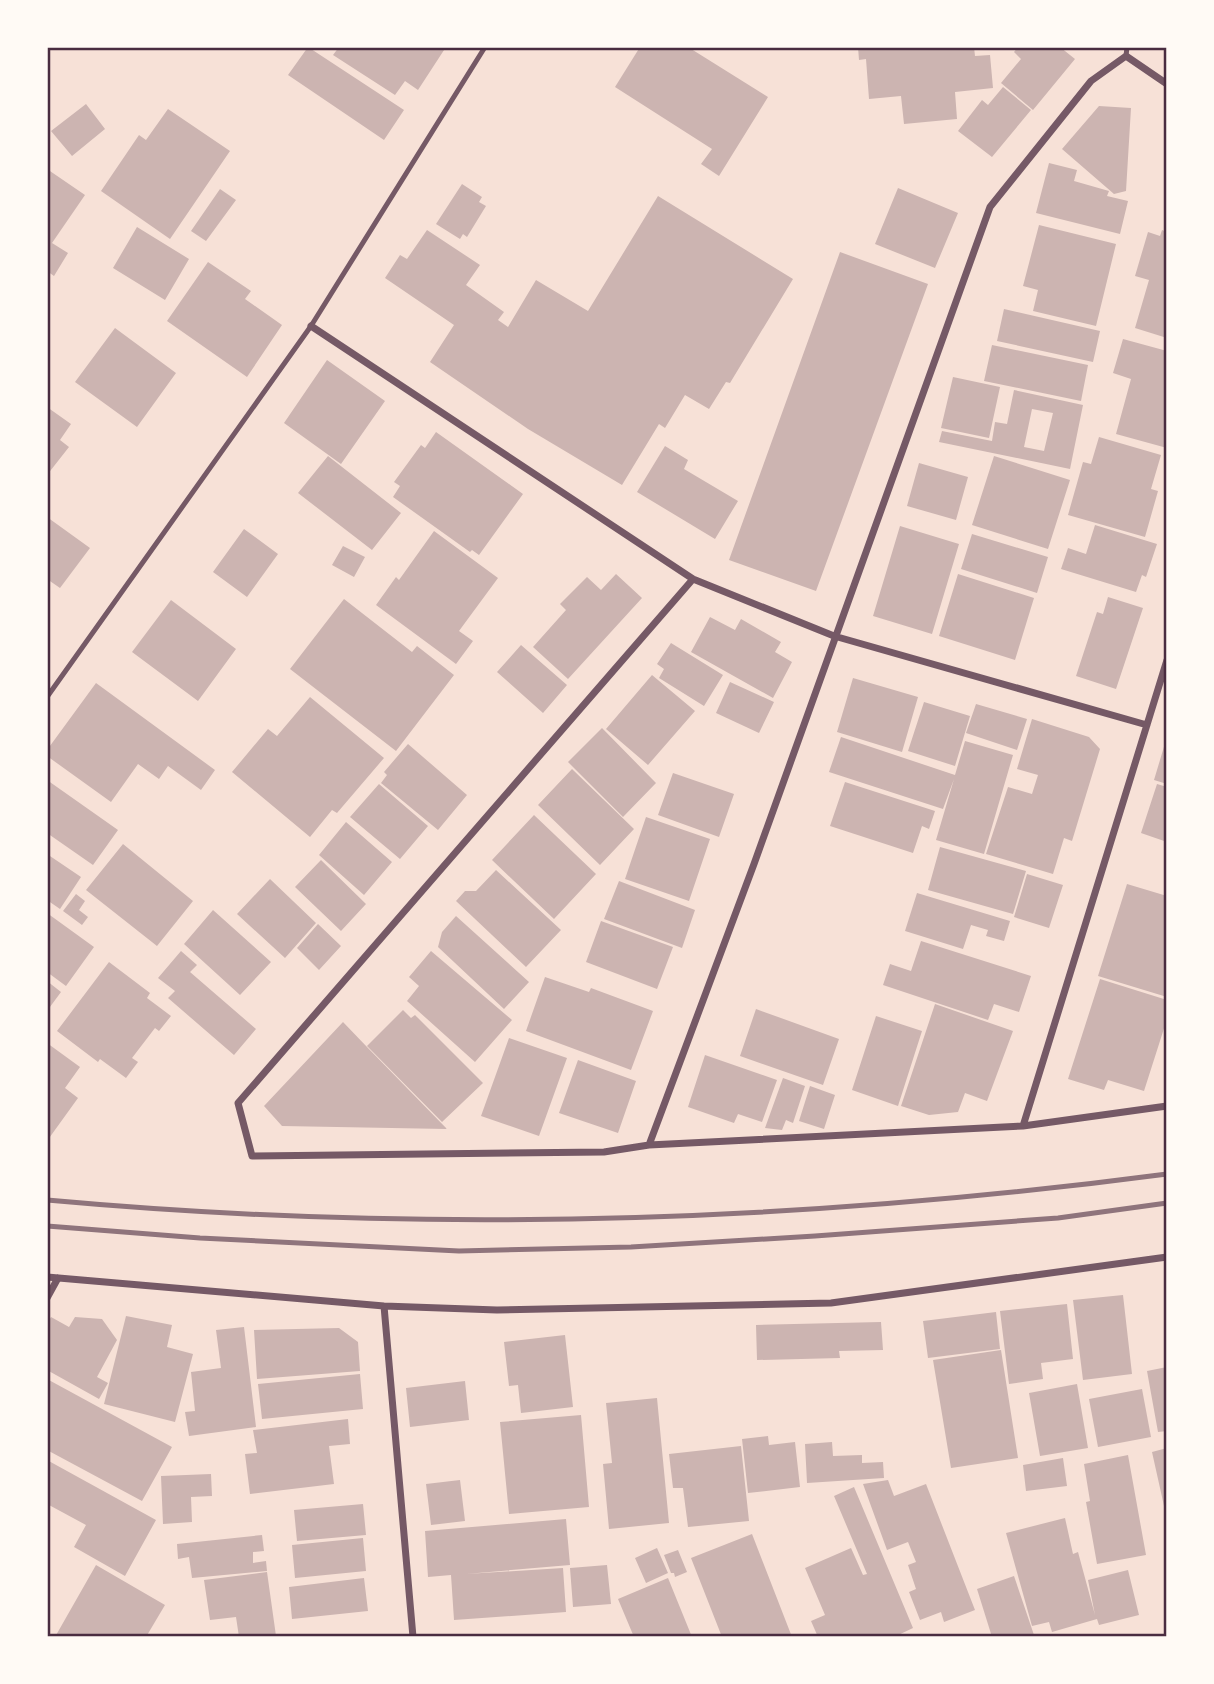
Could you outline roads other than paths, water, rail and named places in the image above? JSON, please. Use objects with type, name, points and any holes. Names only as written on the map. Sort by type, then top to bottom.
[{"type":"street","points":[[649,1145],[754,864],[990,207],[1091,80],[1126,52],[1167,84]]},
{"type":"street","points":[[312,326],[693,579],[834,636],[1147,725]]},
{"type":"street","points":[[693,579],[238,1103],[252,1156],[604,1152],[649,1145],[1023,1126],[1167,1106]]},
{"type":"street","points":[[1023,1126],[1167,660]]},
{"type":"street","points":[[47,1277],[384,1306],[497,1310],[831,1303],[1167,1257]]},
{"type":"street","points":[[47,1298],[58,1278]]},
{"type":"street","points":[[384,1306],[412,1637]]},
{"type":"lane","points":[[47,697],[312,326],[485,47]]},
{"type":"railway","points":[[47,1200],[187,1211],[327,1217],[467,1220],[608,1218],[888,1204],[1167,1174]]},
{"type":"railway","points":[[47,1226],[200,1238],[459,1251],[631,1247],[815,1236],[1058,1218],[1167,1203]]}]
